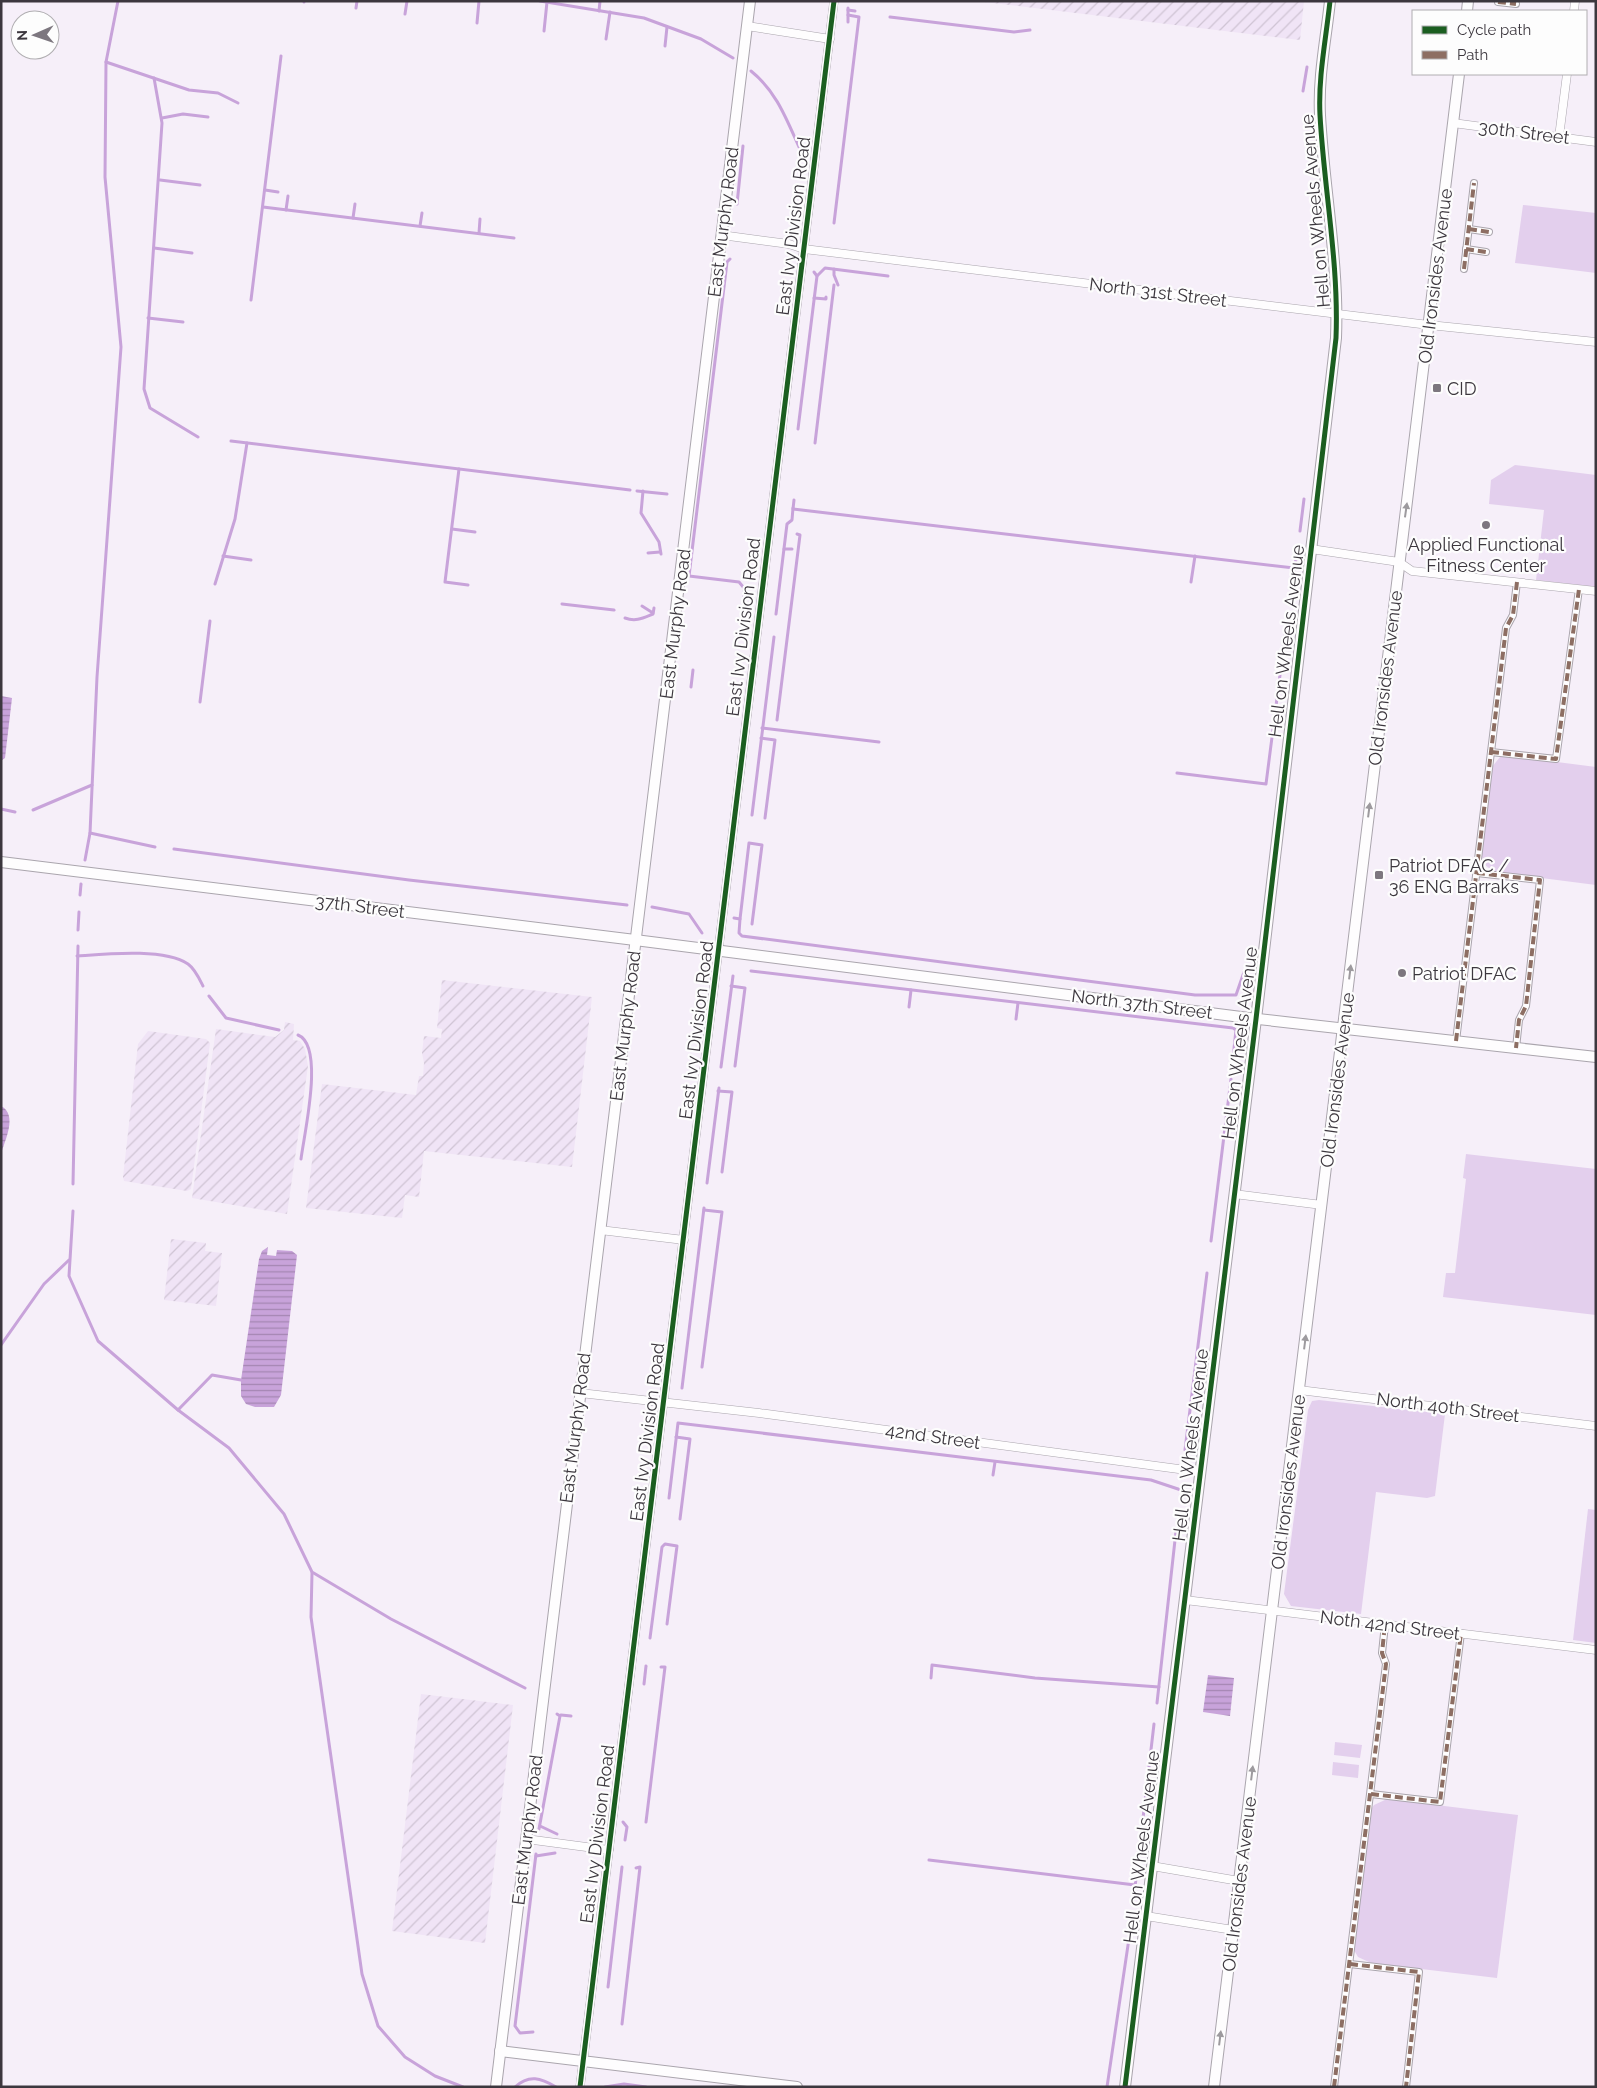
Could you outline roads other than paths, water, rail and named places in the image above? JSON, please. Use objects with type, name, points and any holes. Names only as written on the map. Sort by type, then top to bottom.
[{"type":"street","name":"East Murphy Road","points":[[496,2087],[750,1]]},
{"type":"street","name":"East Ivy Division Road","points":[[580,2087],[834,1]]},
{"type":"street","name":"Hell on Wheels Avenue","points":[[1125,2087],[1256,1019],[1337,313],[1337,285],[1320,112],[1321,77],[1330,1]]},
{"type":"street","points":[[1498,2],[1516,4]]},
{"type":"street","points":[[747,26],[830,39]]},
{"type":"street","name":"Old Ironsides Avenue","points":[[1214,2087],[1459,75]]},
{"type":"street","points":[[1559,137],[1567,75]]},
{"type":"street","name":"30th Street","points":[[1453,123],[1596,142]]},
{"type":"street","points":[[1464,269],[1474,183]]},
{"type":"street","points":[[1469,229],[1489,232]]},
{"type":"street","name":"North 31st Street","points":[[721,235],[789,244],[804,249],[1429,325],[1596,342]]},
{"type":"street","points":[[1466,249],[1486,252]]},
{"type":"street","points":[[1311,549],[1399,562],[1412,571],[1596,591]]},
{"type":"street","points":[[1456,1041],[1506,628],[1513,616],[1517,582]]},
{"type":"street","points":[[1491,752],[1556,759],[1579,589]]},
{"type":"street","name":"37th Street","points":[[1,862],[719,950]]},
{"type":"street","points":[[1477,873],[1540,880],[1526,1006],[1519,1020],[1516,1048]]},
{"type":"street","name":"North 37th Street","points":[[719,950],[1256,1019],[1596,1057]]},
{"type":"street","points":[[1234,1194],[1322,1205]]},
{"type":"street","points":[[600,1230],[684,1240]]},
{"type":"street","name":"North 40th Street","points":[[1299,1390],[1596,1426]]},
{"type":"street","name":"42nd Street","points":[[580,1393],[664,1404],[758,1413],[1200,1472]]},
{"type":"street","name":"Noth 42nd Street","points":[[1185,1600],[1596,1650]]},
{"type":"street","points":[[1334,2087],[1386,1664],[1382,1653],[1385,1624]]},
{"type":"street","points":[[1371,1794],[1440,1802],[1461,1633]]},
{"type":"street","points":[[526,1838],[609,1850]]},
{"type":"street","points":[[1152,1866],[1239,1881]]},
{"type":"street","points":[[1146,1916],[1233,1930]]},
{"type":"street","points":[[1350,1964],[1419,1972],[1406,2087]]},
{"type":"street","points":[[500,2051],[797,2087]]},
{"type":"waterway","points":[[85,860],[90,833],[97,677],[121,347],[105,177],[106,62],[118,1]]},
{"type":"waterway","points":[[356,8],[357,1]]},
{"type":"waterway","points":[[405,14],[407,1]]},
{"type":"waterway","points":[[477,23],[479,1]]},
{"type":"waterway","points":[[540,1],[644,18],[701,39],[733,58]]},
{"type":"waterway","points":[[599,11],[600,1]]},
{"type":"waterway","points":[[544,31],[547,2]]},
{"type":"waterway","points":[[848,8],[848,22]]},
{"type":"waterway","points":[[848,10],[855,11]]},
{"type":"waterway","points":[[606,39],[610,12]]},
{"type":"waterway","points":[[834,223],[859,17],[848,15]]},
{"type":"waterway","points":[[890,17],[1014,32],[1030,30]]},
{"type":"waterway","points":[[665,46],[667,27]]},
{"type":"waterway","points":[[251,300],[281,56]]},
{"type":"waterway","points":[[106,62],[189,90],[218,93],[238,103]]},
{"type":"waterway","points":[[1303,91],[1307,67]]},
{"type":"waterway","points":[[751,71],[774,96],[785,115],[799,147]]},
{"type":"waterway","points":[[154,78],[162,123],[144,389],[150,408],[198,437]]},
{"type":"waterway","points":[[162,118],[183,114],[208,117]]},
{"type":"waterway","points":[[737,204],[743,146]]},
{"type":"waterway","points":[[160,180],[200,185]]},
{"type":"waterway","points":[[265,190],[278,192]]},
{"type":"waterway","points":[[286,210],[288,196]]},
{"type":"waterway","points":[[353,218],[355,204]]},
{"type":"waterway","points":[[263,207],[514,238]]},
{"type":"waterway","points":[[420,226],[422,213]]},
{"type":"waterway","points":[[479,233],[480,219]]},
{"type":"waterway","points":[[154,248],[192,253]]},
{"type":"waterway","points":[[730,259],[727,262],[689,576],[739,582],[744,588],[744,609]]},
{"type":"waterway","points":[[817,276],[825,268],[888,276]]},
{"type":"waterway","points":[[834,269],[838,285]]},
{"type":"waterway","points":[[798,429],[817,276],[814,272]]},
{"type":"waterway","points":[[815,443],[834,285]]},
{"type":"waterway","points":[[814,298],[826,299],[826,297]]},
{"type":"waterway","points":[[148,318],[183,322]]},
{"type":"waterway","points":[[231,441],[630,490]]},
{"type":"waterway","points":[[215,584],[235,519],[247,443]]},
{"type":"waterway","points":[[459,469],[445,582],[468,585]]},
{"type":"waterway","points":[[637,491],[667,494]]},
{"type":"waterway","points":[[643,491],[641,513],[659,542],[661,554]]},
{"type":"waterway","points":[[1300,531],[1304,499]]},
{"type":"waterway","points":[[794,500],[793,509],[1294,568]]},
{"type":"waterway","points":[[776,614],[787,524],[792,520],[793,508]]},
{"type":"waterway","points":[[452,529],[475,532]]},
{"type":"waterway","points":[[777,720],[800,535],[797,534]]},
{"type":"waterway","points":[[784,549],[792,549]]},
{"type":"waterway","points":[[648,553],[660,552]]},
{"type":"waterway","points":[[223,556],[251,560]]},
{"type":"waterway","points":[[1191,582],[1195,556]]},
{"type":"waterway","points":[[1294,571],[1296,559]]},
{"type":"waterway","points":[[562,604],[614,610]]},
{"type":"waterway","points":[[642,606],[653,613]]},
{"type":"waterway","points":[[625,618],[633,620],[643,618],[653,614],[654,608]]},
{"type":"waterway","points":[[200,702],[210,621]]},
{"type":"waterway","points":[[1177,773],[1266,784],[1286,628]]},
{"type":"waterway","points":[[752,815],[774,637]]},
{"type":"waterway","points":[[691,687],[693,670]]},
{"type":"waterway","points":[[762,728],[879,742]]},
{"type":"waterway","points":[[761,738],[775,740],[765,818]]},
{"type":"waterway","points":[[33,810],[92,785]]},
{"type":"waterway","points":[[1,809],[15,812]]},
{"type":"waterway","points":[[90,833],[155,847]]},
{"type":"waterway","points":[[734,918],[740,919],[749,843],[762,845],[752,924]]},
{"type":"waterway","points":[[174,849],[409,880],[627,905]]},
{"type":"waterway","points":[[80,895],[81,884]]},
{"type":"waterway","points":[[652,907],[689,914],[702,933]]},
{"type":"waterway","points":[[78,930],[79,912]]},
{"type":"waterway","points":[[740,919],[739,933],[742,936],[1195,995],[1236,995],[1244,972]]},
{"type":"waterway","points":[[73,1184],[78,946]]},
{"type":"waterway","points":[[77,956],[134,953],[178,959],[188,964],[195,971],[203,986]]},
{"type":"waterway","points":[[751,971],[1233,1028],[1236,1030],[1233,1058]]},
{"type":"waterway","points":[[721,1067],[733,976]]},
{"type":"waterway","points":[[731,986],[745,988],[735,1066]]},
{"type":"waterway","points":[[909,1007],[911,990]]},
{"type":"waterway","points":[[209,996],[226,1018],[279,1030]]},
{"type":"waterway","points":[[1016,1019],[1018,1003]]},
{"type":"waterway","points":[[298,1035],[306,1042],[312,1072],[311,1092],[301,1159]]},
{"type":"waterway","points":[[1211,1241],[1231,1079]]},
{"type":"waterway","points":[[707,1183],[719,1088]]},
{"type":"waterway","points":[[718,1091],[732,1092],[722,1172]]},
{"type":"waterway","points":[[682,1388],[704,1208]]},
{"type":"waterway","points":[[702,1367],[722,1212],[704,1210]]},
{"type":"waterway","points":[[73,1211],[69,1276],[98,1341],[178,1410],[229,1448],[284,1514],[312,1572],[391,1619],[525,1688]]},
{"type":"waterway","points":[[1,1345],[44,1284],[69,1260]]},
{"type":"waterway","points":[[1185,1450],[1207,1273]]},
{"type":"waterway","points":[[178,1410],[212,1375],[241,1380]]},
{"type":"waterway","points":[[669,1498],[678,1423],[1151,1480],[1181,1490]]},
{"type":"waterway","points":[[676,1437],[690,1439],[680,1519]]},
{"type":"waterway","points":[[993,1475],[995,1462]]},
{"type":"waterway","points":[[1157,1703],[1176,1531]]},
{"type":"waterway","points":[[650,1638],[662,1547],[665,1544],[677,1546],[667,1624]]},
{"type":"waterway","points":[[312,1573],[311,1617],[362,1974],[378,2026],[405,2057],[435,2076],[463,2087]]},
{"type":"waterway","points":[[931,1678],[932,1665],[1035,1678],[1159,1687]]},
{"type":"waterway","points":[[644,1684],[646,1666]]},
{"type":"waterway","points":[[646,1822],[665,1667],[661,1667]]},
{"type":"waterway","points":[[539,1829],[560,1716],[557,1714]]},
{"type":"waterway","points":[[561,1715],[571,1716]]},
{"type":"waterway","points":[[1133,1904],[1154,1724]]},
{"type":"waterway","points":[[623,1822],[627,1827],[625,1840]]},
{"type":"waterway","points":[[540,1826],[557,1834]]},
{"type":"waterway","points":[[536,1856],[555,1853]]},
{"type":"waterway","points":[[533,2032],[520,2033],[515,2026],[536,1854]]},
{"type":"waterway","points":[[929,1860],[1135,1885]]},
{"type":"waterway","points":[[608,1987],[622,1867]]},
{"type":"waterway","points":[[622,2024],[640,1867],[636,1868]]},
{"type":"waterway","points":[[1107,2087],[1131,1925]]},
{"type":"waterway","points":[[515,2087],[530,2079],[545,2081],[556,2087]]},
{"type":"waterway","points":[[605,2087],[624,2084],[646,2087]]},
{"type":"place","name":"CID","points":[[1437,388]]},
{"type":"place","name":"Applied Functional Fitness Center","points":[[1486,525]]},
{"type":"place","name":"Patriot DFAC / 36 ENG Barraks","points":[[1379,875]]},
{"type":"place","name":"Patriot DFAC","points":[[1402,973]]}]
